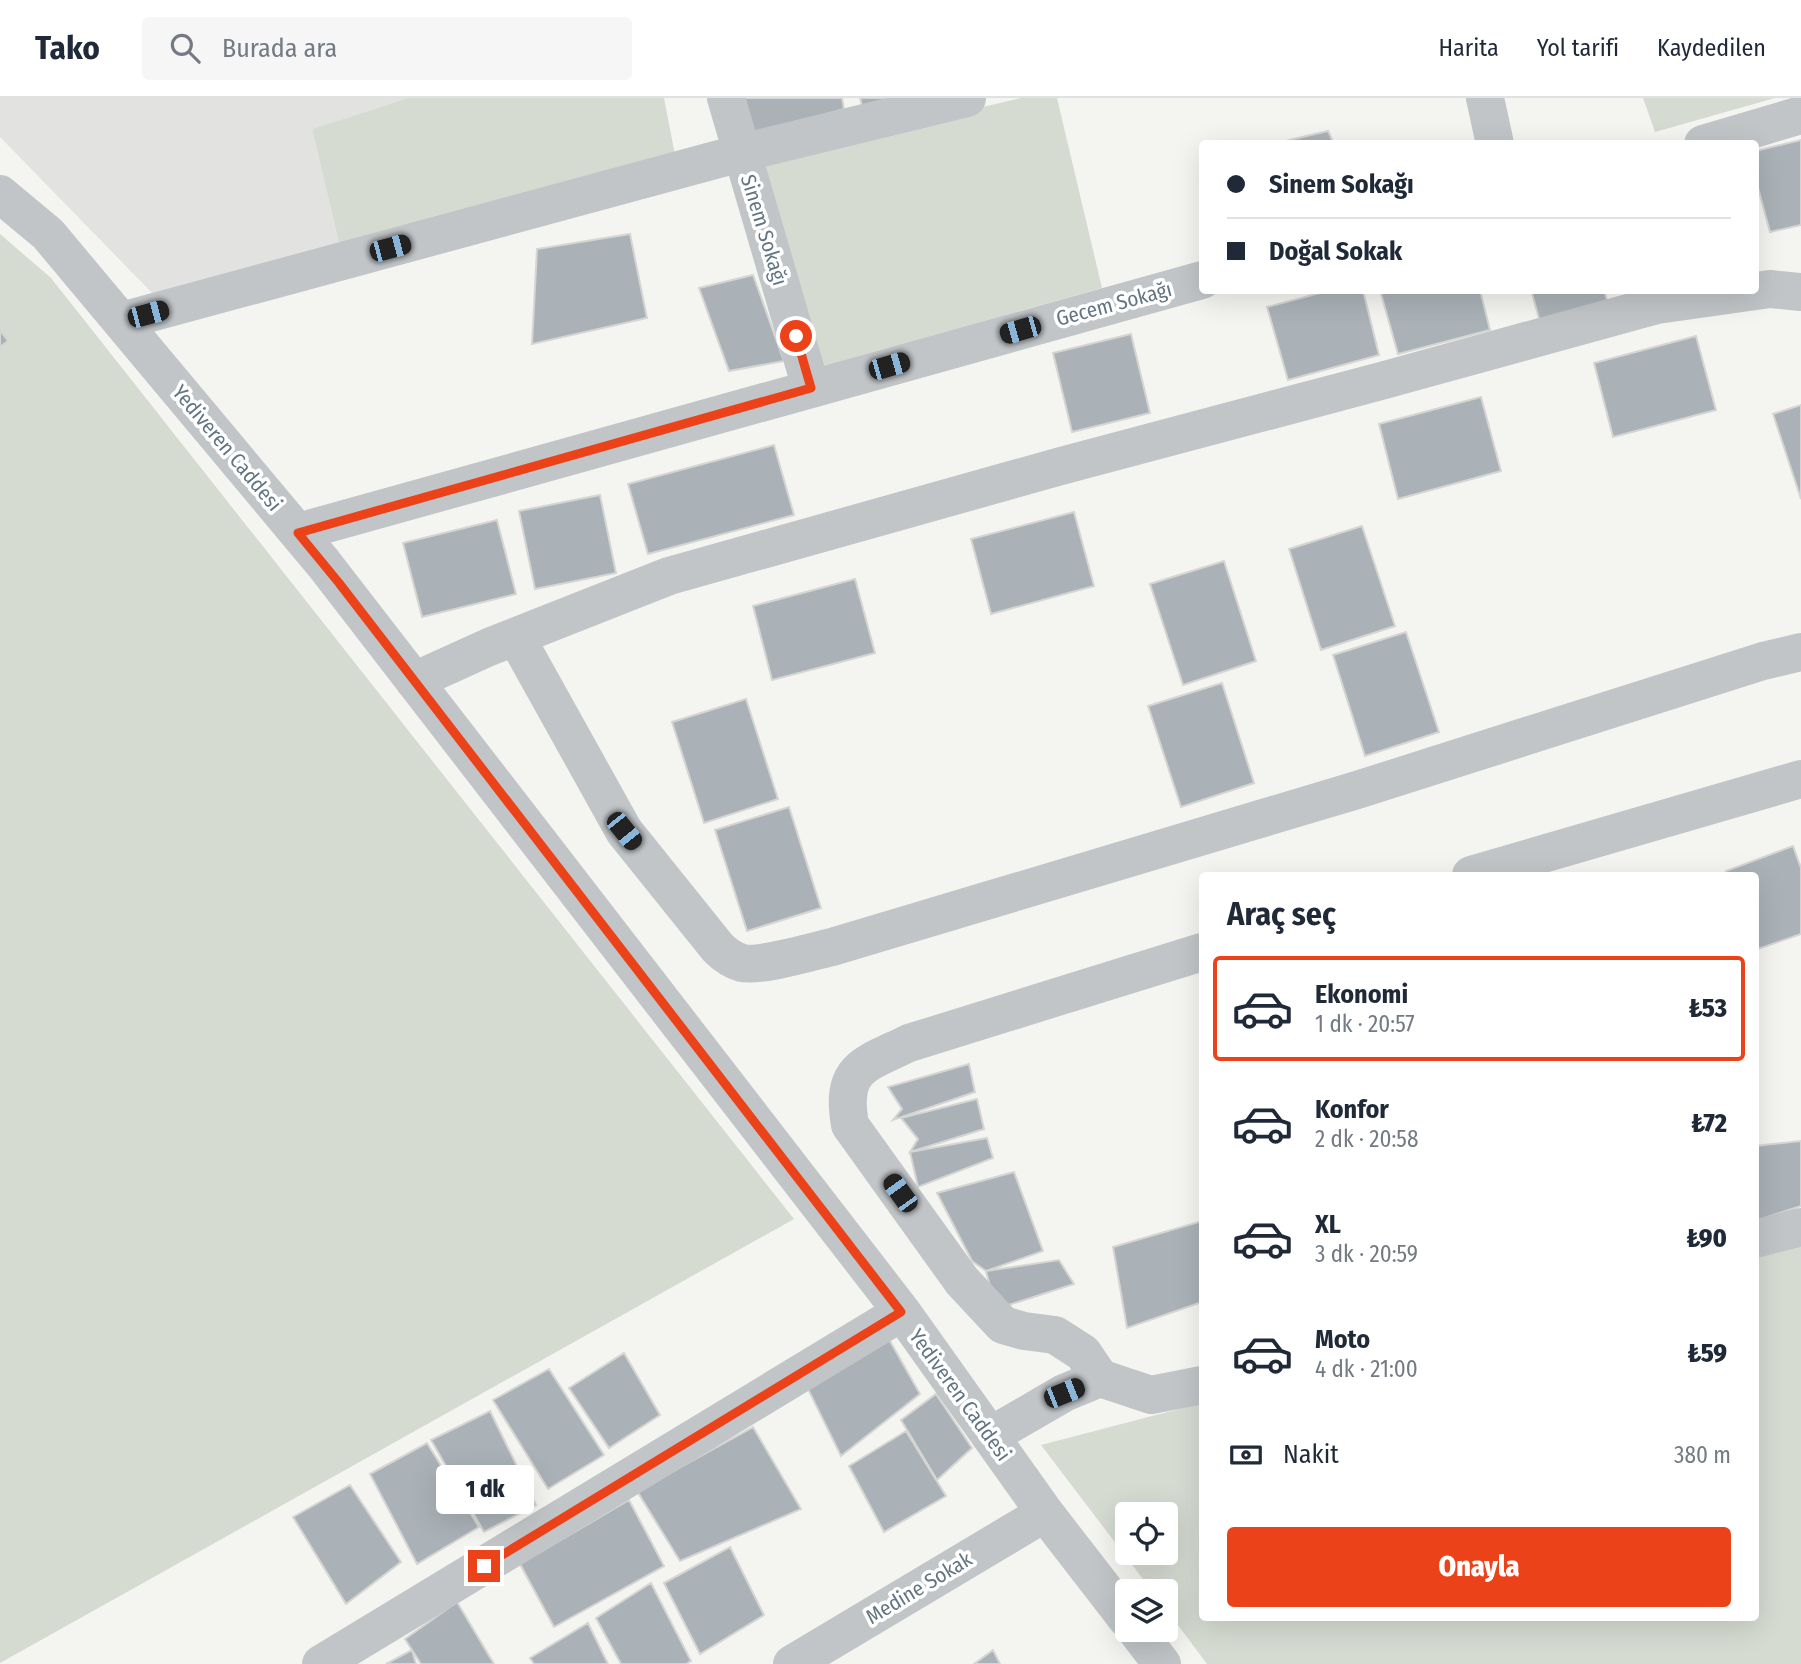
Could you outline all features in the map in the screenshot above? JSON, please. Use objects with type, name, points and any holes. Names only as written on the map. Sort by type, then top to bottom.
[{"type":"street","name":"Sinem Sokağı","points":[[726,98],[811,388]]},
{"type":"street","points":[[121,321],[740,153],[967,98]]},
{"type":"street","points":[[1485,98],[1494,140]]},
{"type":"street","points":[[1717,140],[1801,115]]},
{"type":"street","name":"Yediveren Caddesi","points":[[0,194],[48,234],[298,533],[901,1312],[1045,1513],[1115,1603]]},
{"type":"street","name":"Gecem Sokağı","points":[[298,533],[1199,280]]},
{"type":"street","points":[[1759,291],[1801,292]]},
{"type":"street","points":[[414,681],[489,647],[669,576],[1061,466],[1657,305],[1735,294]]},
{"type":"street","points":[[516,637],[624,831],[718,948],[727,956],[746,964],[832,947],[1357,790],[1763,661],[1801,652]]},
{"type":"street","points":[[1481,872],[1801,779]]},
{"type":"street","points":[[1199,953],[909,1043],[866,1064],[850,1082],[847,1097],[850,1125],[962,1281],[1003,1325],[1055,1335],[1083,1353],[1100,1378],[1151,1395],[1199,1386]]},
{"type":"street","points":[[1759,1238],[1801,1227]]},
{"type":"street","points":[[321,1664],[901,1312]]},
{"type":"street","points":[[990,1436],[1064,1393],[1100,1378]]},
{"type":"street","name":"Medine Sokak","points":[[792,1664],[1045,1513]]},
{"type":"street","points":[[1145,1642],[1162,1664]]},
{"type":"shaded area","points":[[0,98],[408,98],[312,129],[339,243],[155,296],[0,137]]},
{"type":"shaded area","points":[[408,98],[664,98],[675,155],[339,243],[312,129]]},
{"type":"shaded area","points":[[1021,98],[1057,98],[1102,288],[816,368],[760,159]]},
{"type":"shaded area","points":[[1643,98],[1775,98],[1655,132]]},
{"type":"shaded area","points":[[0,234],[51,278],[794,1219],[0,1663]]},
{"type":"shaded area","points":[[1801,1243],[1801,1664],[1207,1664],[1178,1625],[1178,1579],[1143,1579],[1132,1565],[1178,1565],[1178,1502],[1115,1502],[1115,1542],[1041,1445],[1199,1404],[1199,1621],[1759,1621],[1759,1254]]},
{"type":"building","points":[[741,98],[842,98],[844,109],[752,136]]},
{"type":"building","points":[[860,98],[911,98],[864,113]]},
{"type":"building","points":[[1328,131],[1332,140],[1290,140]]},
{"type":"building","points":[[1801,140],[1801,225],[1770,232],[1759,192],[1759,150]]},
{"type":"building","points":[[630,234],[647,318],[532,344],[537,249]]},
{"type":"building","points":[[753,275],[784,361],[729,371],[699,288]]},
{"type":"building","points":[[1316,294],[1364,294],[1379,355],[1288,380],[1267,307]]},
{"type":"building","points":[[1381,294],[1481,294],[1490,330],[1398,354]]},
{"type":"building","points":[[1532,294],[1605,294],[1608,303],[1540,322]]},
{"type":"building","points":[[0,330],[8,341],[0,347]]},
{"type":"building","points":[[1131,334],[1150,413],[1072,432],[1053,353]]},
{"type":"building","points":[[1696,336],[1716,410],[1613,437],[1594,363]]},
{"type":"building","points":[[1481,397],[1501,471],[1398,499],[1379,424]]},
{"type":"building","points":[[1801,405],[1801,499],[1773,414]]},
{"type":"building","points":[[774,445],[794,515],[648,554],[628,484]]},
{"type":"building","points":[[600,495],[616,573],[535,589],[519,511]]},
{"type":"building","points":[[1074,512],[1094,586],[991,614],[971,539]]},
{"type":"building","points":[[497,520],[516,594],[422,617],[403,543]]},
{"type":"building","points":[[1362,526],[1395,626],[1321,650],[1289,549]]},
{"type":"building","points":[[1224,561],[1256,661],[1183,685],[1150,584]]},
{"type":"building","points":[[855,579],[875,653],[772,680],[753,606]]},
{"type":"building","points":[[1406,632],[1439,732],[1365,756],[1333,655]]},
{"type":"building","points":[[1222,683],[1254,783],[1181,807],[1148,706]]},
{"type":"building","points":[[746,699],[778,799],[704,823],[672,722]]},
{"type":"building","points":[[789,807],[821,908],[747,931],[715,830]]},
{"type":"building","points":[[1793,846],[1801,868],[1801,934],[1759,949],[1759,872],[1726,871]]},
{"type":"building","points":[[969,1064],[975,1092],[893,1120],[902,1109],[888,1087]]},
{"type":"building","points":[[977,1099],[984,1129],[910,1152],[918,1139],[901,1118]]},
{"type":"building","points":[[987,1138],[993,1158],[918,1187],[910,1152]]},
{"type":"building","points":[[1801,1141],[1801,1206],[1759,1220],[1759,1146]]},
{"type":"building","points":[[1014,1172],[1043,1251],[986,1271],[972,1261],[937,1193]]},
{"type":"building","points":[[1199,1222],[1199,1303],[1127,1328],[1113,1247]]},
{"type":"building","points":[[1059,1260],[1074,1284],[996,1309],[986,1271]]},
{"type":"building","points":[[886,1334],[920,1394],[841,1456],[805,1383]]},
{"type":"building","points":[[624,1353],[660,1415],[609,1448],[569,1388]]},
{"type":"building","points":[[549,1369],[604,1455],[548,1489],[493,1400]]},
{"type":"building","points":[[936,1394],[972,1448],[937,1480],[901,1420]]},
{"type":"building","points":[[490,1411],[536,1505],[484,1532],[431,1440]]},
{"type":"building","points":[[753,1427],[801,1509],[680,1561],[637,1491]]},
{"type":"building","points":[[906,1431],[946,1496],[884,1532],[849,1466]]},
{"type":"building","points":[[427,1443],[479,1527],[417,1564],[370,1474]]},
{"type":"building","points":[[350,1485],[401,1562],[346,1604],[293,1517]]},
{"type":"building","points":[[629,1500],[664,1566],[554,1627],[520,1564]]},
{"type":"building","points":[[730,1547],[764,1615],[700,1654],[664,1583]]},
{"type":"building","points":[[651,1583],[691,1661],[686,1664],[621,1664],[596,1618]]},
{"type":"building","points":[[457,1602],[494,1664],[421,1664],[405,1639]]},
{"type":"building","points":[[588,1623],[608,1664],[534,1664],[530,1658]]},
{"type":"building","points":[[412,1650],[416,1664],[386,1664]]},
{"type":"building","points":[[993,1650],[1000,1664],[974,1664]]},
{"type":"route","points":[[484,1566],[901,1312],[298,533],[811,388],[796,336]]}]
